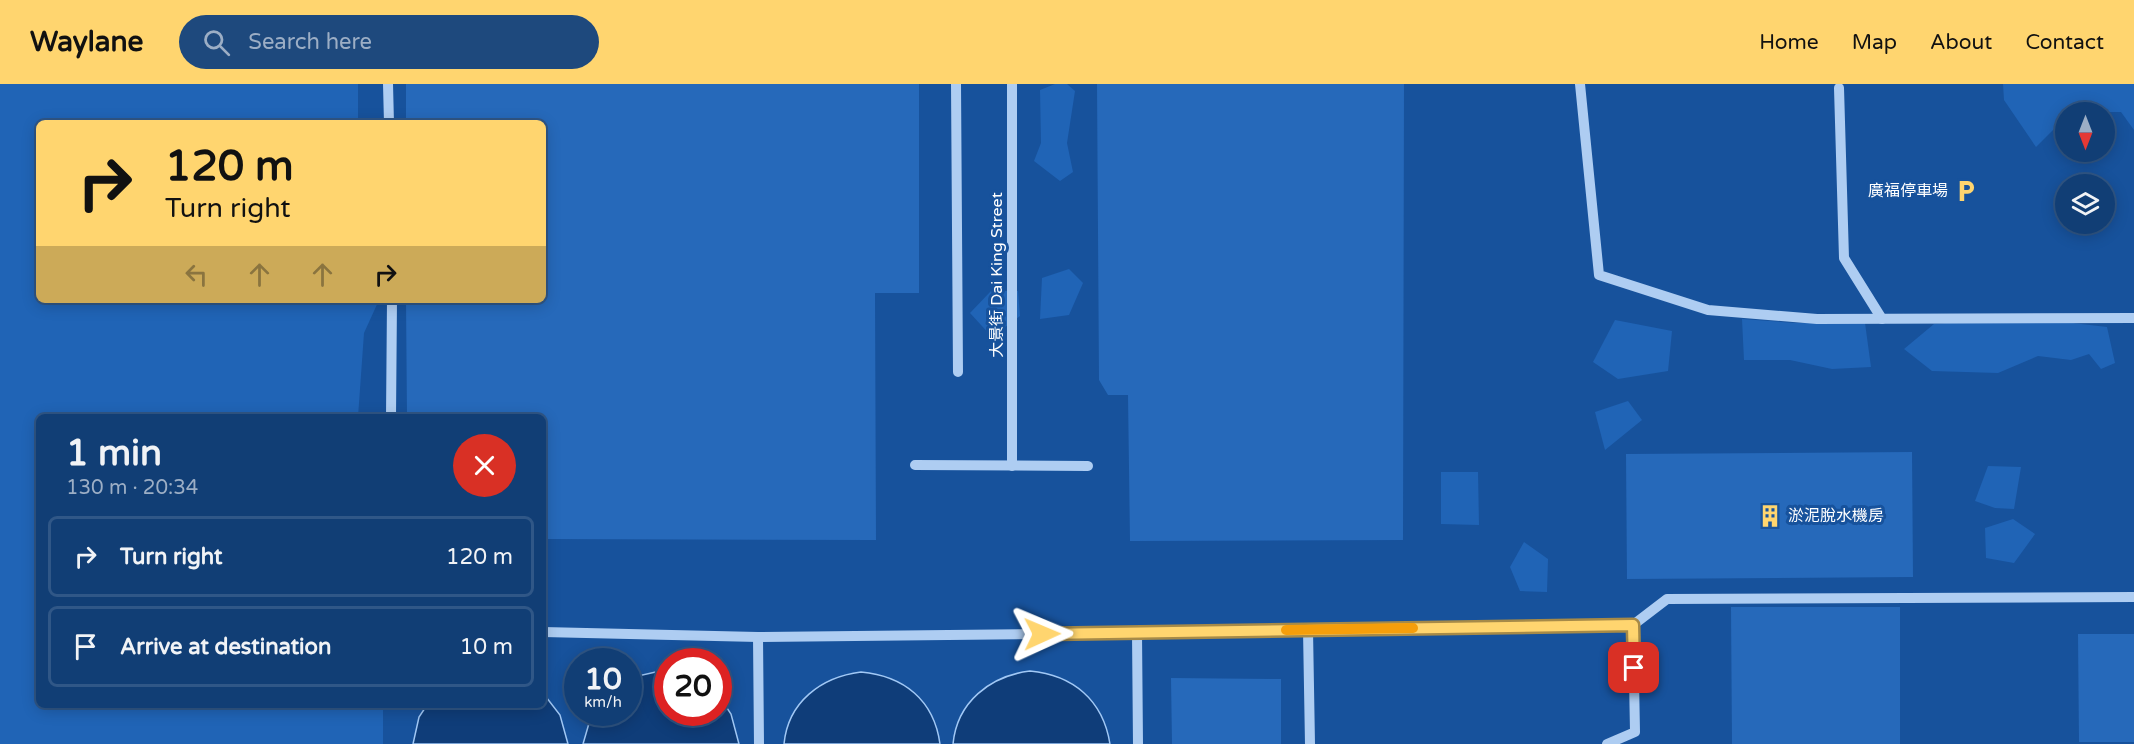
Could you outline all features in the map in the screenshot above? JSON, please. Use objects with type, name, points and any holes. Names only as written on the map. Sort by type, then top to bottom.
[{"type":"street","points":[[388,84],[389,120]]},
{"type":"street","points":[[956,84],[958,372]]},
{"type":"street","name":"大景街 Dai King Street","points":[[1012,84],[1012,466]]},
{"type":"street","points":[[1580,84],[1599,275],[1708,310],[1817,319],[2134,318]]},
{"type":"street","points":[[1839,88],[1844,258],[1882,319]]},
{"type":"street","points":[[391,414],[392,303]]},
{"type":"street","points":[[915,465],[1088,466]]},
{"type":"street","points":[[546,632],[758,637],[1633,625],[1667,599],[2134,597]]},
{"type":"street","points":[[1633,625],[1635,732],[1641,744]]},
{"type":"street","points":[[1308,630],[1310,744]]},
{"type":"street","points":[[1137,633],[1138,744]]},
{"type":"street","points":[[758,637],[759,744]]},
{"type":"street","points":[[1607,744],[1635,732]]},
{"type":"shaded area","points":[[0,84],[358,84],[358,120],[36,120],[36,303],[378,303],[364,333],[358,414],[36,414],[36,708],[383,708],[383,744],[0,744]]},
{"type":"shaded area","points":[[1055,84],[1067,84],[1075,91],[1067,143],[1073,172],[1060,181],[1034,161],[1041,143],[1040,90]]},
{"type":"shaded area","points":[[2003,84],[2134,84],[2134,130],[2121,112],[2115,112],[2115,102],[2055,102],[2055,128],[2036,147],[2004,100]]},
{"type":"shaded area","points":[[1069,269],[1083,283],[1069,315],[1040,319],[1042,278]]},
{"type":"shaded area","points":[[991,291],[1018,291],[1020,316],[992,337],[970,313]]},
{"type":"shaded area","points":[[2021,317],[2107,327],[2115,363],[2101,369],[2089,354],[2071,360],[2038,356],[1998,373],[1932,371],[1904,349],[1934,324]]},
{"type":"shaded area","points":[[1742,319],[1795,323],[1865,323],[1871,367],[1832,369],[1790,360],[1744,360]]},
{"type":"shaded area","points":[[1615,320],[1672,331],[1668,371],[1618,379],[1593,362]]},
{"type":"shaded area","points":[[1628,401],[1642,420],[1605,450],[1595,412]]},
{"type":"shaded area","points":[[1988,466],[2021,467],[2014,509],[1995,508],[1975,501]]},
{"type":"shaded area","points":[[1441,472],[1478,472],[1479,525],[1441,524]]},
{"type":"shaded area","points":[[2013,519],[2035,534],[2014,563],[1986,558],[1985,528]]},
{"type":"shaded area","points":[[1524,542],[1548,559],[1547,592],[1520,591],[1510,567]]},
{"type":"shaded area","points":[[1030,671],[1060,678],[1084,692],[1101,715],[1110,744],[953,744],[961,716],[978,694],[989,685],[1002,679]]},
{"type":"shaded area","points":[[654,672],[654,726],[732,726],[732,718],[739,744],[583,744],[588,726],[642,726],[642,675]]},
{"type":"shaded area","points":[[861,672],[891,679],[914,693],[931,715],[937,728],[940,744],[784,744],[792,716],[809,694],[833,679]]},
{"type":"shaded area","points":[[546,697],[560,715],[568,744],[413,744],[419,717],[425,708],[546,708]]},
{"type":"building","points":[[406,84],[919,84],[919,293],[875,293],[876,540],[546,539],[546,414],[407,414],[406,303],[546,303],[546,120],[406,120]]},
{"type":"building","points":[[1097,84],[1404,84],[1403,540],[1130,541],[1128,395],[1108,395],[1099,380]]},
{"type":"building","name":"淤泥脫水機房","points":[[1912,452],[1913,577],[1627,579],[1626,454]]},
{"type":"building","points":[[1731,607],[1900,607],[1900,744],[1732,744]]},
{"type":"building","points":[[2078,634],[2134,634],[2134,742],[2079,742]]},
{"type":"building","points":[[1171,678],[1281,679],[1281,744],[1172,744]]},
{"type":"slow traffic","points":[[1286,630],[1413,628]]},
{"type":"place","name":"廣福停車場","points":[[1966,191]]},
{"type":"place","name":"淤泥脫水機房","points":[[1770,516]]},
{"type":"route","points":[[1042,634],[1633,625],[1634,668]]}]
